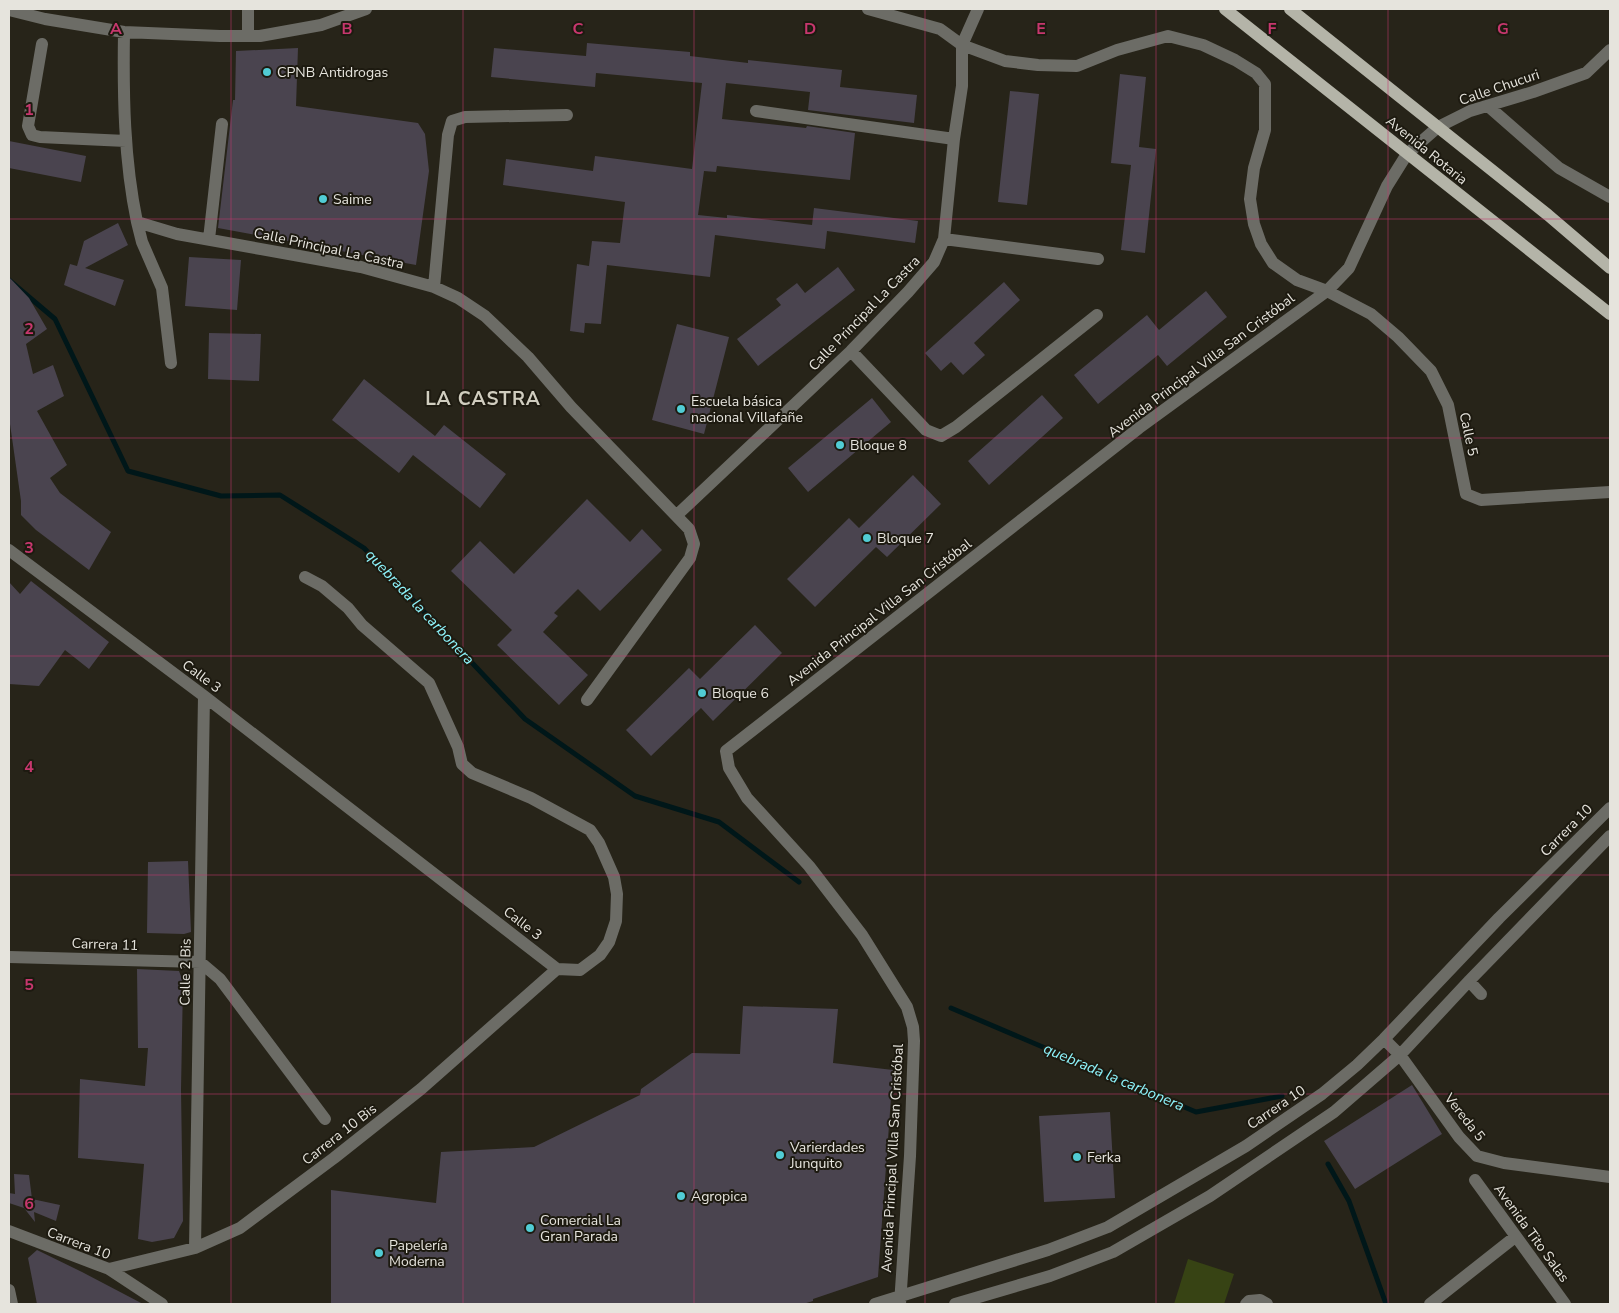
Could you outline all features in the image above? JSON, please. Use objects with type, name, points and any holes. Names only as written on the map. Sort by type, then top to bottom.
[{"type":"main road","name":"Avenida Rotaria","points":[[1225,9],[1610,314]]},
{"type":"main road","name":"Avenida Rotaria","points":[[1290,9],[1548,215],[1610,268]]},
{"type":"street","points":[[248,9],[248,36]]},
{"type":"street","points":[[9,10],[46,14],[124,32],[260,36],[321,25],[366,9]]},
{"type":"street","points":[[868,9],[940,29],[962,45],[1006,61],[1038,65],[1076,66],[1117,50],[1168,36],[1203,45],[1235,60],[1256,73],[1265,84],[1266,130],[1254,168],[1250,199],[1254,224],[1261,244],[1273,263],[1297,280],[1327,290]]},
{"type":"street","points":[[962,45],[978,9]]},
{"type":"street","points":[[124,32],[126,141],[131,194],[142,242],[162,288],[171,363]]},
{"type":"street","points":[[42,44],[28,126],[32,135],[126,141]]},
{"type":"street","name":"Calle Principal La Castra","points":[[677,515],[851,351],[934,262],[944,239],[954,139],[962,86],[962,45]]},
{"type":"street","name":"Calle Chucuri","points":[[1327,290],[1349,268],[1387,186],[1407,154],[1438,127],[1470,111],[1586,73],[1610,50]]},
{"type":"street","points":[[1488,106],[1560,168],[1610,197]]},
{"type":"street","points":[[756,111],[954,139]]},
{"type":"street","points":[[434,287],[448,135],[452,121],[465,117],[567,115]]},
{"type":"street","points":[[209,240],[222,124]]},
{"type":"street","name":"Calle Principal La Castra","points":[[137,222],[176,234],[361,267],[434,287],[458,298],[485,316],[528,357],[571,407],[677,515],[689,529],[694,544],[690,558],[587,700]]},
{"type":"street","points":[[944,239],[1098,259]]},
{"type":"street","name":"Calle 5","points":[[1327,290],[1371,314],[1398,337],[1431,372],[1448,405],[1466,494],[1481,500],[1610,492]]},
{"type":"street","name":"Avenida Principal Villa San Cristóbal","points":[[900,1301],[910,1156],[914,1041],[913,1027],[907,1007],[862,935],[809,866],[747,798],[729,768],[726,751],[1139,428],[1327,290]]},
{"type":"street","points":[[851,351],[926,430],[941,436],[956,427],[1097,315]]},
{"type":"street","name":"Calle 3","points":[[9,550],[204,696],[558,969]]},
{"type":"street","points":[[305,577],[322,586],[348,608],[362,625],[429,683],[458,747],[462,764],[472,773],[531,798],[590,830],[599,843],[614,877],[617,894],[616,921],[609,942],[600,955],[580,970],[558,969]]},
{"type":"street","name":"Calle 2 Bis","points":[[195,1248],[204,696]]},
{"type":"street","name":"Carrera 10","points":[[875,1304],[900,1301],[1108,1228],[1246,1146],[1322,1094],[1356,1065],[1384,1039],[1506,912],[1610,808]]},
{"type":"street","points":[[955,1304],[1050,1276],[1113,1252],[1210,1196],[1334,1112],[1400,1055],[1610,836]]},
{"type":"street","name":"Carrera 11","points":[[9,957],[200,962]]},
{"type":"street","points":[[200,962],[220,979],[325,1119]]},
{"type":"street","name":"Carrera 10 Bis","points":[[109,1270],[195,1248],[240,1228],[334,1158],[421,1089],[558,969]]},
{"type":"street","points":[[1469,981],[1481,994]]},
{"type":"street","name":"Vereda 5","points":[[1384,1039],[1400,1055],[1459,1137],[1477,1156],[1504,1163],[1610,1177]]},
{"type":"street","name":"Avenida Tito Salas","points":[[1475,1180],[1565,1304]]},
{"type":"street","name":"Carrera 10","points":[[9,1231],[109,1270],[162,1304]]},
{"type":"street","points":[[1430,1304],[1515,1237]]},
{"type":"street","points":[[9,1290],[12,1304]]},
{"type":"street","points":[[1246,1304],[1249,1301],[1260,1300],[1266,1304]]},
{"type":"green space","points":[[1188,1259],[1234,1274],[1224,1304],[1174,1304]]},
{"type":"building","points":[[587,43],[690,52],[690,56],[748,63],[748,60],[842,70],[840,87],[917,95],[914,123],[808,110],[810,92],[726,83],[722,119],[806,128],[807,126],[855,133],[850,180],[717,166],[716,172],[704,171],[698,215],[727,218],[727,215],[812,225],[814,208],[918,221],[915,243],[827,231],[825,249],[715,235],[710,277],[607,265],[601,324],[585,323],[584,333],[570,331],[577,264],[589,266],[592,241],[620,243],[625,202],[503,185],[506,159],[593,171],[595,156],[692,169],[702,83],[596,73],[595,87],[491,77],[494,48],[586,56]]},
{"type":"building","name":"Saime","points":[[298,48],[296,106],[418,123],[425,134],[429,171],[416,265],[218,228],[233,100],[235,100],[236,51]]},
{"type":"building","points":[[1120,74],[1146,77],[1139,147],[1156,149],[1145,253],[1121,250],[1131,165],[1111,163]]},
{"type":"building","points":[[1010,91],[1039,94],[1027,205],[998,202]]},
{"type":"building","points":[[9,141],[86,156],[81,182],[9,168]]},
{"type":"building","points":[[118,223],[128,245],[85,268],[124,280],[115,306],[64,285],[70,264],[77,266],[84,241]]},
{"type":"building","points":[[189,257],[241,260],[237,310],[185,306]]},
{"type":"building","points":[[838,267],[855,290],[758,366],[737,339],[781,305],[776,299],[797,283],[805,293]]},
{"type":"building","points":[[9,277],[29,298],[47,329],[26,344],[33,374],[53,365],[64,396],[37,411],[67,465],[50,478],[60,493],[111,532],[89,570],[36,530],[21,515],[21,501],[9,417]]},
{"type":"building","points":[[1004,282],[1020,300],[974,343],[985,355],[963,375],[951,362],[941,371],[925,353]]},
{"type":"building","points":[[1206,291],[1227,317],[1167,366],[1158,355],[1098,404],[1074,375],[1147,315],[1159,330]]},
{"type":"building","points":[[677,324],[729,337],[704,434],[652,420]]},
{"type":"building","points":[[209,333],[261,334],[259,381],[208,379]]},
{"type":"building","points":[[364,379],[435,436],[444,425],[506,474],[480,508],[413,455],[399,473],[332,420]]},
{"type":"building","points":[[1042,395],[1063,418],[989,485],[968,461]]},
{"type":"building","name":"Bloque 8","points":[[872,398],[891,422],[808,492],[788,468]]},
{"type":"building","name":"Bloque 7","points":[[913,475],[941,504],[887,557],[876,547],[815,607],[787,579],[849,518],[859,528]]},
{"type":"building","points":[[587,499],[630,542],[642,529],[662,550],[600,611],[578,589],[554,613],[558,616],[543,632],[588,675],[559,705],[497,645],[512,630],[451,571],[480,541],[514,574]]},
{"type":"building","points":[[31,581],[109,642],[89,669],[65,650],[39,686],[9,684],[9,582],[20,594]]},
{"type":"building","name":"Bloque 6","points":[[755,625],[782,653],[713,721],[701,708],[651,756],[626,730],[689,668],[700,679]]},
{"type":"building","points":[[188,861],[191,932],[184,934],[147,933],[148,862]]},
{"type":"building","points":[[137,969],[179,971],[183,982],[181,1090],[183,1221],[174,1238],[152,1242],[138,1239],[144,1164],[78,1158],[80,1079],[145,1086],[148,1048],[138,1048]]},
{"type":"building","points":[[743,1006],[838,1009],[833,1063],[893,1070],[878,1277],[803,1304],[331,1304],[331,1190],[436,1203],[441,1152],[534,1147],[640,1095],[641,1089],[692,1053],[740,1054]]},
{"type":"building","points":[[1412,1085],[1442,1134],[1355,1189],[1324,1141]]},
{"type":"building","name":"Ferka","points":[[1110,1112],[1115,1198],[1044,1202],[1039,1116]]},
{"type":"building","points":[[14,1174],[29,1175],[32,1199],[60,1205],[56,1221],[34,1212],[35,1222],[24,1208],[9,1203],[9,1193],[15,1194]]},
{"type":"building","points":[[37,1250],[143,1304],[37,1304],[28,1258]]},
{"type":"waterway","name":"quebrada la carbonera","points":[[9,280],[55,319],[128,471],[221,496],[280,495],[364,548],[525,719],[635,796],[719,822],[799,882]]},
{"type":"waterway","name":"quebrada la carbonera","points":[[951,1008],[1196,1112],[1282,1096]]},
{"type":"waterway","name":"quebrada la carbonera","points":[[1328,1164],[1349,1201],[1386,1304]]},
{"type":"place","name":"CPNB Antidrogas","points":[[267,72]]},
{"type":"place","name":"Saime","points":[[323,199]]},
{"type":"place","name":"Escuela básica nacional Villafañe","points":[[681,409]]},
{"type":"place","name":"Bloque 8","points":[[840,445]]},
{"type":"place","name":"Bloque 7","points":[[867,538]]},
{"type":"place","name":"Bloque 6","points":[[702,693]]},
{"type":"place","name":"Varierdades Junquito","points":[[780,1155]]},
{"type":"place","name":"Ferka","points":[[1077,1157]]},
{"type":"place","name":"Agropica","points":[[681,1196]]},
{"type":"place","name":"Comercial La Gran Parada","points":[[530,1228]]},
{"type":"place","name":"Papelería Moderna","points":[[379,1253]]},
{"type":"district","name":"LA CASTRA","points":[[483,398]]}]
